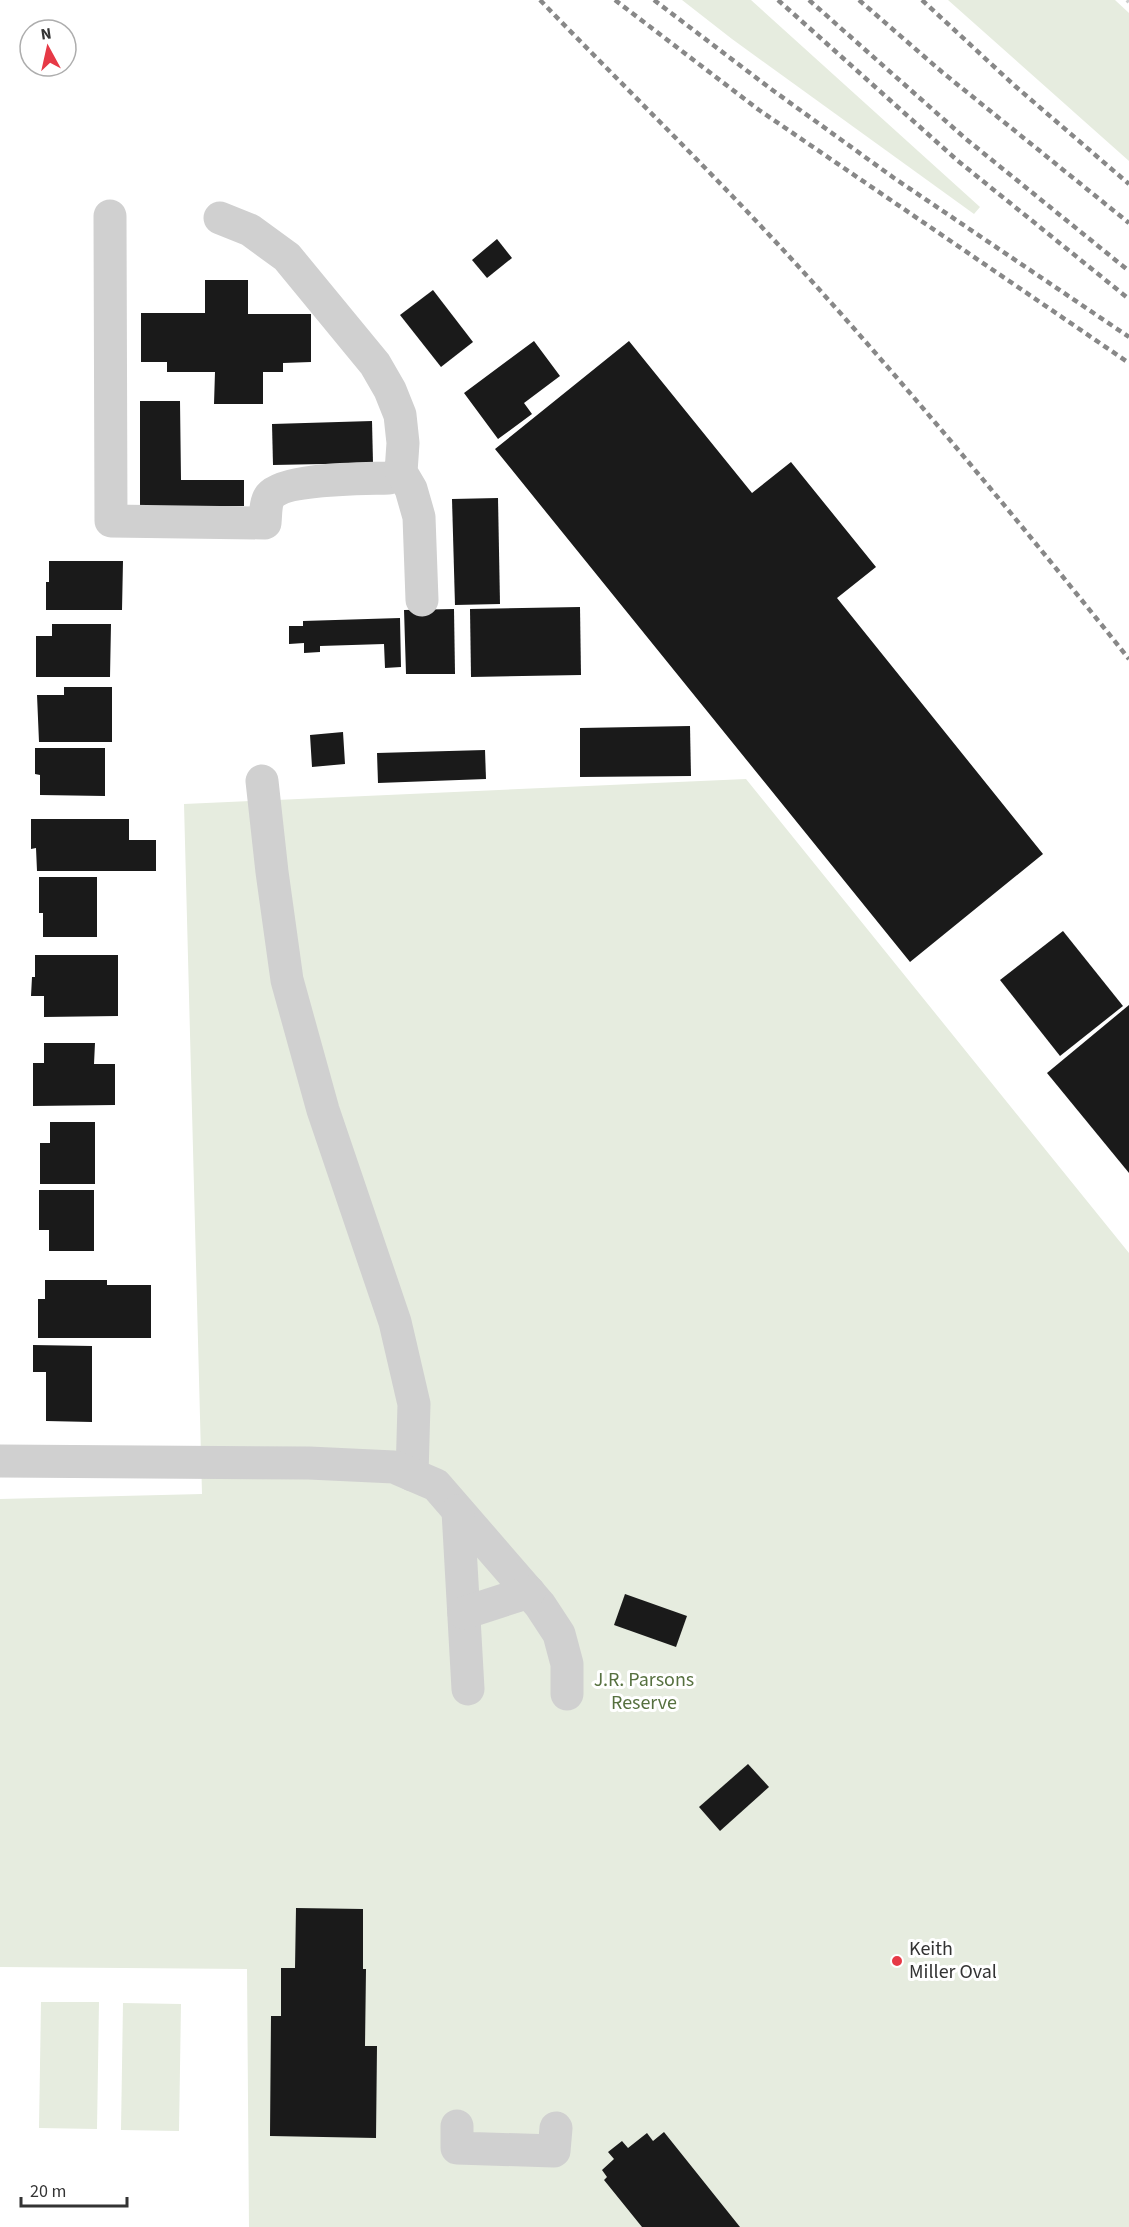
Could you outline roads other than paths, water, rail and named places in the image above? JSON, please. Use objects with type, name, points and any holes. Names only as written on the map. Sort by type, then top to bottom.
[{"type":"lane","points":[[110,216],[111,521],[265,523],[269,497],[279,488],[300,483],[389,478],[401,472]]},
{"type":"lane","points":[[220,218],[250,230],[287,257],[375,364],[390,390],[400,415],[403,443],[401,472],[411,489],[419,517],[422,600]]},
{"type":"lane","points":[[262,781],[287,980],[323,1110],[395,1322],[414,1404],[412,1474]]},
{"type":"lane","points":[[0,1461],[324,1464],[394,1467],[412,1474],[436,1485],[540,1605],[559,1635],[567,1664],[567,1694]]},
{"type":"lane","points":[[458,1511],[468,1689]]},
{"type":"lane","points":[[464,1613],[529,1592]]},
{"type":"lane","points":[[457,2126],[457,2148],[543,2151],[554,2151],[556,2128]]},
{"type":"railway","points":[[540,0],[709,172],[808,277],[972,466],[1129,659]]},
{"type":"railway","points":[[615,0],[759,110],[1129,363]]},
{"type":"railway","points":[[654,0],[894,178],[1129,337]]},
{"type":"railway","points":[[778,0],[958,161],[1129,299]]},
{"type":"railway","points":[[809,0],[966,139],[1129,271]]},
{"type":"railway","points":[[859,0],[942,72],[1129,223]]},
{"type":"railway","points":[[922,0],[1015,86],[1129,184]]},
{"type":"place","name":"Keith Miller Oval","points":[[897,1961]]},
{"type":"park label","name":"J.R. Parsons Reserve","points":[[644,1692]]}]
